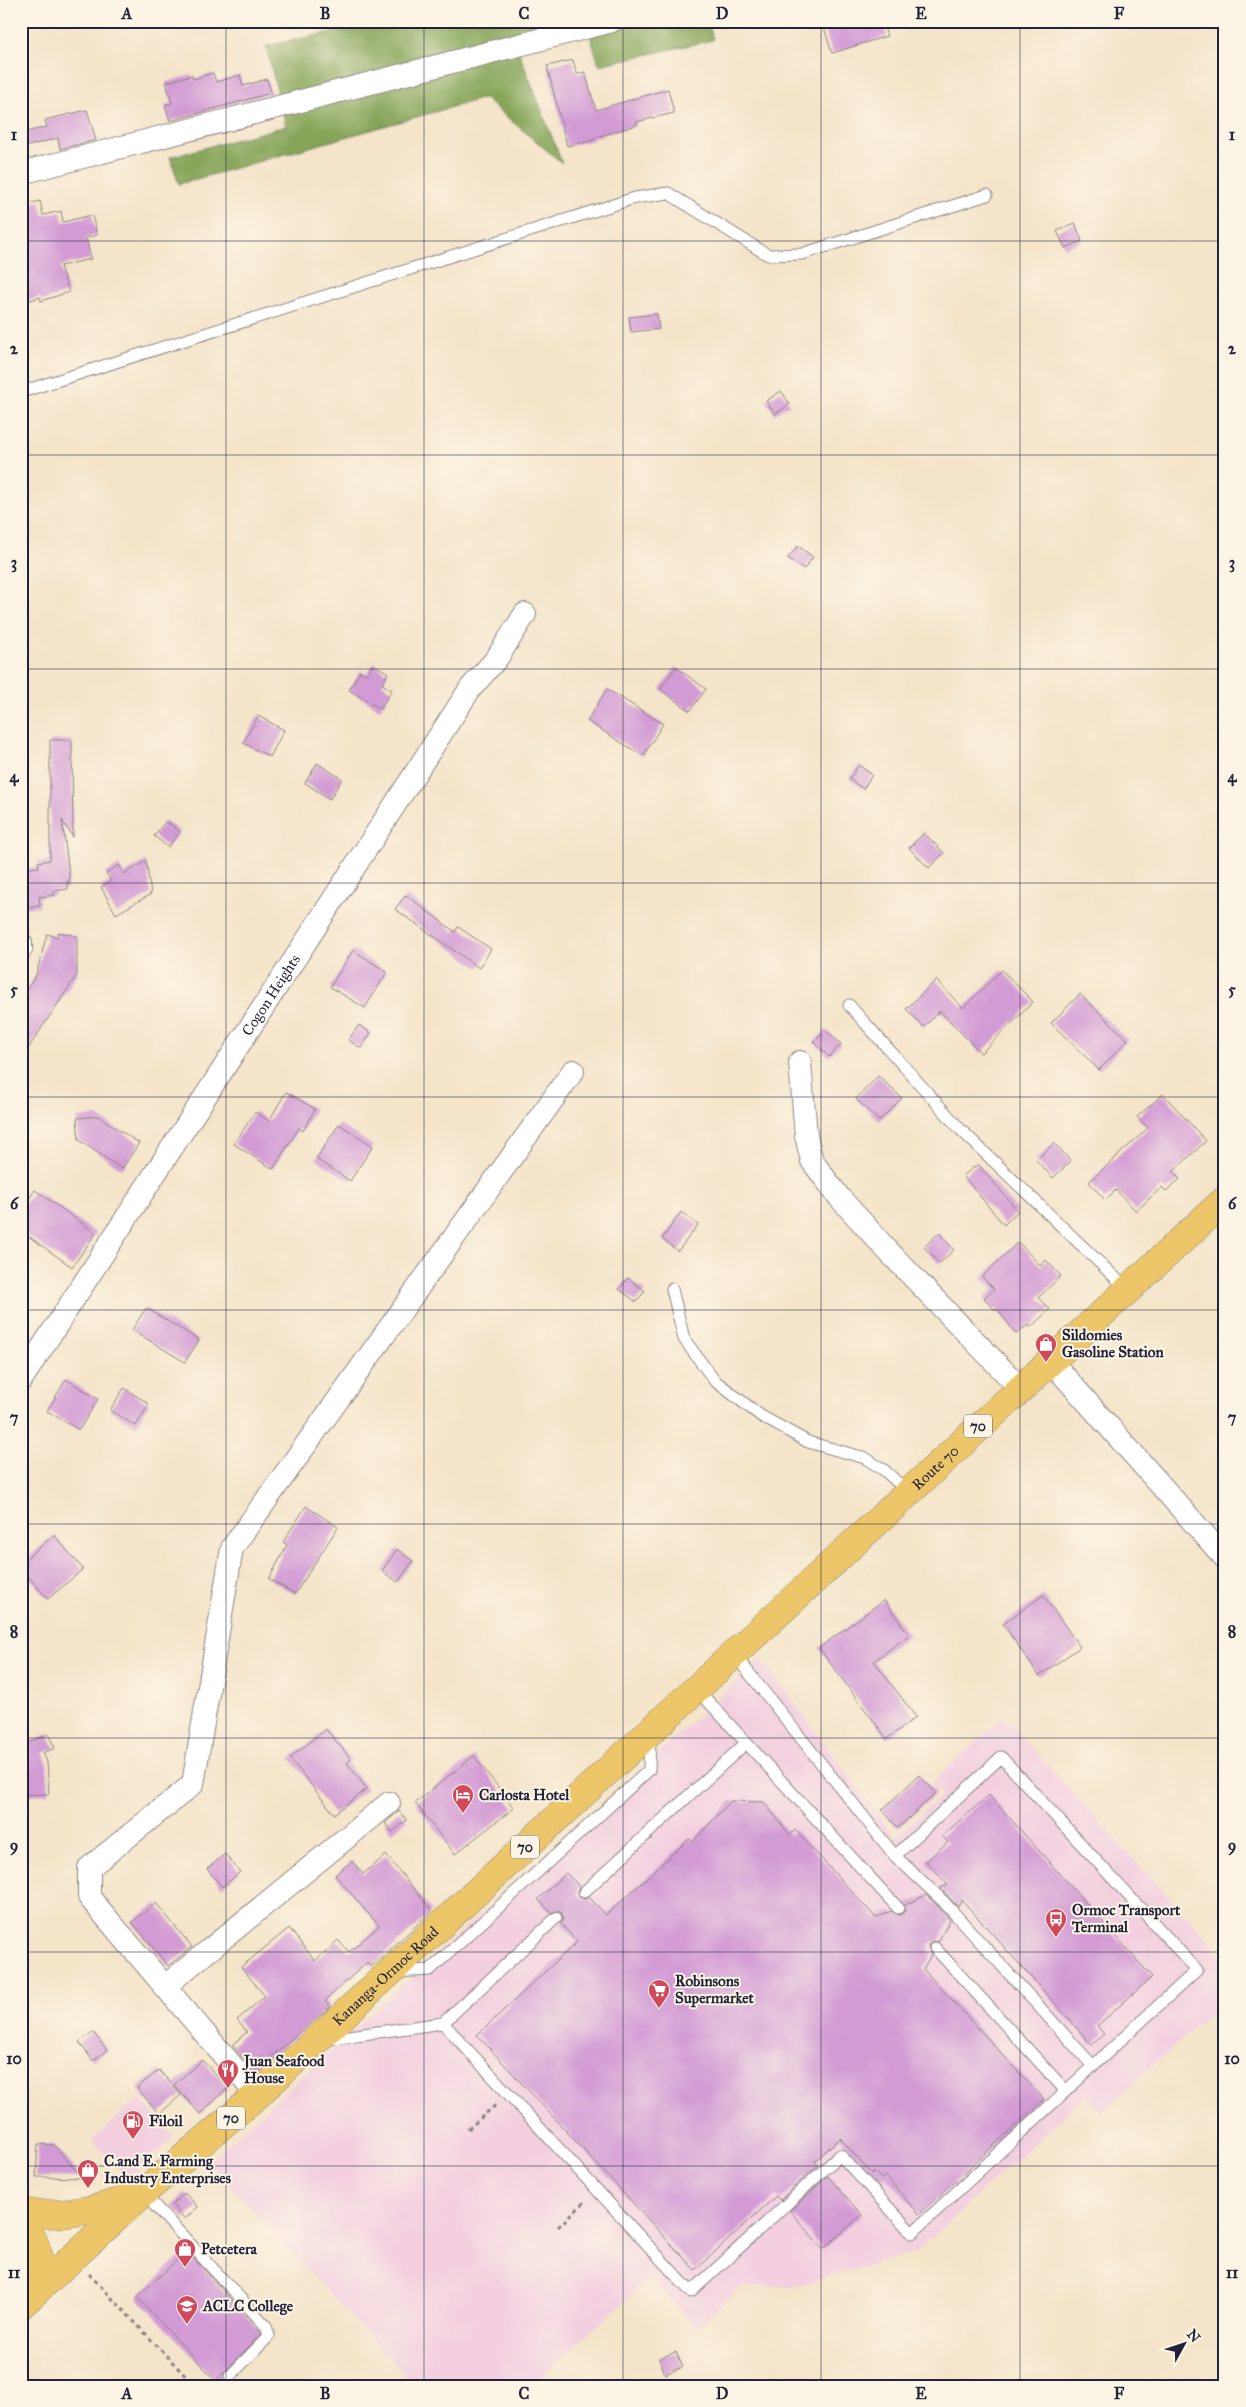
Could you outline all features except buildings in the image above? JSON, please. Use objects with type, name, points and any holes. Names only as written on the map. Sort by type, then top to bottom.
[{"type":"highway","name":"Route 70","points":[[733,1653],[1225,1200]]},
{"type":"highway","name":"Kananga-Ormoc Road","points":[[28,2299],[143,2193],[257,2095],[733,1653]]},
{"type":"highway","name":"70","points":[[21,2212],[64,2214],[87,2212],[143,2193]]},
{"type":"highway","name":"70","points":[[21,2224],[32,2238],[40,2265],[39,2280],[28,2299]]},
{"type":"street","points":[[21,173],[612,21]]},
{"type":"street","name":"Cogon Heights","points":[[21,1380],[470,689],[497,658],[525,614]]},
{"type":"street","points":[[21,943],[21,950]]},
{"type":"street","points":[[800,1062],[806,1136],[812,1161],[839,1197],[888,1251],[1020,1388]]},
{"type":"street","points":[[257,2095],[89,1897],[89,1868],[193,1784],[232,1548],[573,1071]]},
{"type":"street","points":[[1050,1360],[1225,1558]]},
{"type":"street","points":[[164,1987],[389,1803]]},
{"type":"lane","points":[[21,392],[635,198],[668,193],[768,255],[802,254],[987,195]]},
{"type":"lane","points":[[849,1005],[960,1129],[1128,1290]]},
{"type":"lane","points":[[672,1289],[684,1339],[714,1380],[761,1416],[808,1442],[865,1458],[884,1470],[908,1492]]},
{"type":"lane","points":[[733,1653],[895,1856],[944,1901],[1093,2066]]},
{"type":"lane","points":[[696,1688],[898,1908]]},
{"type":"lane","points":[[584,1892],[746,1743]]},
{"type":"lane","points":[[442,2022],[507,2095],[691,2292],[840,2155],[912,2233],[1197,1970],[1001,1757],[895,1856]]},
{"type":"lane","points":[[316,2040],[442,2022],[556,1918]]},
{"type":"lane","points":[[935,1948],[1066,2091]]},
{"type":"lane","points":[[143,2193],[266,2326],[269,2336],[230,2376]]},
{"type":"path","points":[[468,2129],[507,2095]]},
{"type":"path","points":[[558,2227],[597,2190]]},
{"type":"path","points":[[73,2257],[195,2386]]},
{"type":"shaded area","points":[[761,1659],[895,1837],[942,1795],[931,1784],[1003,1717],[1225,1958],[1225,1999],[1102,2112],[1085,2096],[916,2252],[792,2287],[740,2287],[697,2328],[650,2278],[531,2386],[415,2386],[208,2162]]},
{"type":"shaded area","points":[[139,2098],[174,2137],[127,2179],[92,2140]]},
{"type":"green space","points":[[383,21],[708,21],[713,40],[599,65],[588,28],[517,47],[562,163],[484,98],[179,184],[170,157],[286,126],[266,46]]},
{"type":"place","name":"Sildomies Gasoline Station","points":[[1046,1363]]},
{"type":"place","name":"Carlosta Hotel","points":[[463,1814]]},
{"type":"place","name":"Ormoc Transport Terminal","points":[[1056,1938]]},
{"type":"place","name":"Robinsons Supermarket","points":[[659,2009]]},
{"type":"place","name":"Juan Seafood House","points":[[228,2089]]},
{"type":"place","name":"Filoil","points":[[133,2140]]},
{"type":"place","name":"C.and E. Farming Industry Enterprises","points":[[88,2189]]},
{"type":"place","name":"Petcetera","points":[[185,2268]]},
{"type":"place","name":"ACLC College","points":[[187,2325]]}]
